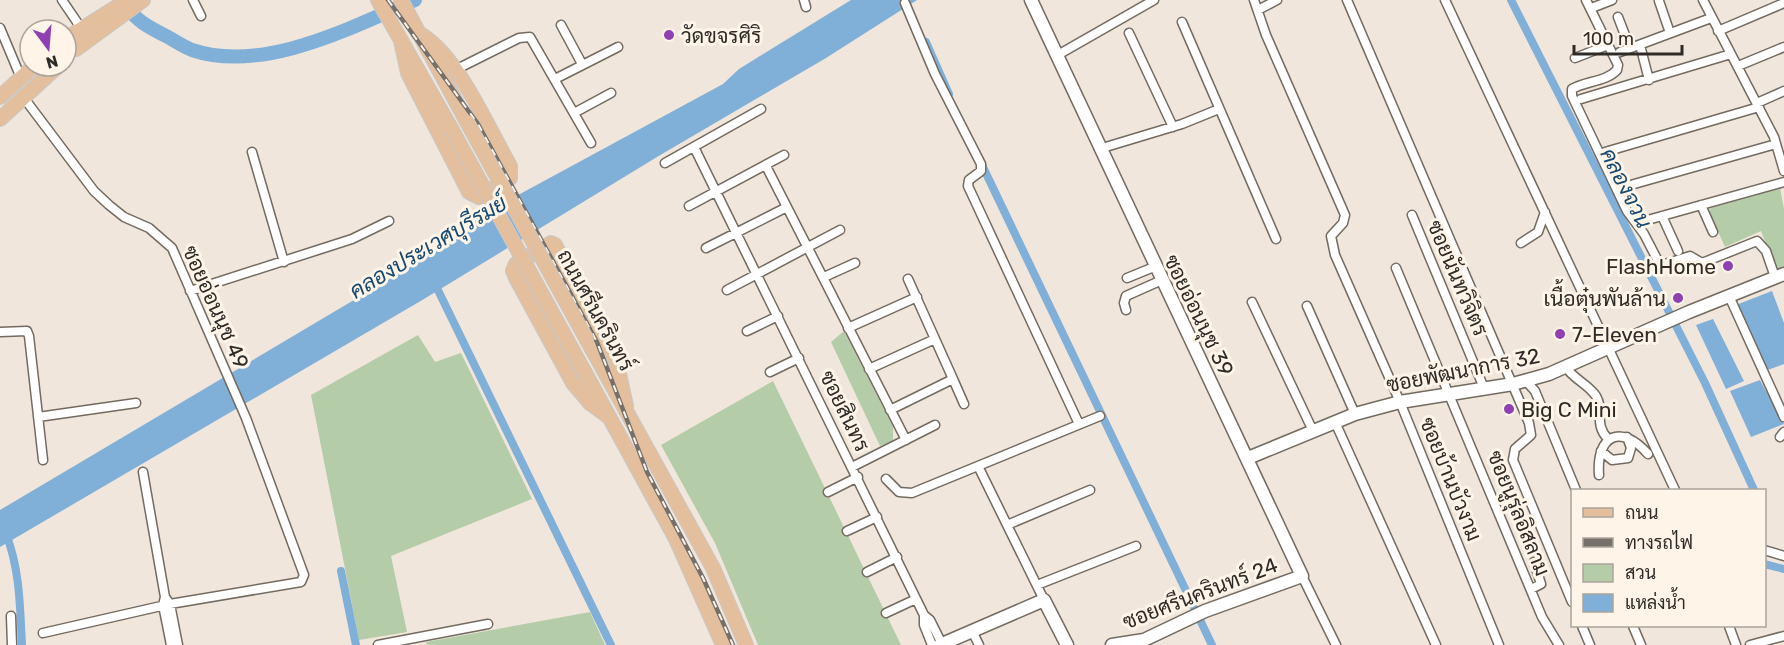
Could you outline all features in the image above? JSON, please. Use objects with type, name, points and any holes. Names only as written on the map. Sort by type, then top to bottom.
[{"type":"main road","points":[[79,25],[92,14],[127,0]]},
{"type":"main road","points":[[78,41],[102,29],[143,0]]},
{"type":"main road","name":"ถนนศรีนครินทร์","points":[[378,0],[452,130],[676,539],[723,645]]},
{"type":"main road","name":"ถนนศรีนครินทร์","points":[[403,5],[587,340],[626,406],[713,568],[746,645]]},
{"type":"main road","points":[[78,37],[110,7]]},
{"type":"main road","points":[[401,41],[408,73],[469,192],[479,196],[510,178],[511,171],[455,70],[437,45],[418,33]]},
{"type":"main road","points":[[0,97],[21,78]]},
{"type":"main road","points":[[0,119],[45,78]]},
{"type":"main road","points":[[609,417],[586,399],[573,383],[513,271],[516,264],[551,243],[555,245],[616,360],[626,406]]},
{"type":"street","points":[[62,0],[79,25]]},
{"type":"street","points":[[193,0],[201,16]]},
{"type":"street","name":"ซอยอ่อนนุช 39","points":[[1030,0],[1154,267],[1248,458],[1336,645]]},
{"type":"street","points":[[1056,56],[1154,0]]},
{"type":"street","name":"ซอยบ้านบัวงาม","points":[[1254,0],[1287,84],[1342,206],[1345,219],[1332,233],[1331,242],[1400,402],[1499,645]]},
{"type":"street","points":[[1258,10],[1277,0]]},
{"type":"street","points":[[1347,0],[1513,384],[1531,435],[1515,449],[1513,460],[1571,600]]},
{"type":"street","points":[[1445,0],[1675,489]]},
{"type":"street","points":[[1586,0],[1618,65],[1617,70],[1608,76],[1576,86],[1572,89],[1572,96],[1627,211],[1644,234],[1658,261],[1665,264],[1690,256],[1702,263],[1757,241],[1766,250],[1779,275]]},
{"type":"street","points":[[1594,7],[1612,0]]},
{"type":"street","points":[[1703,0],[1758,105],[1775,141],[1784,171]]},
{"type":"street","points":[[1659,1],[1670,33]]},
{"type":"street","points":[[904,3],[935,74],[981,164],[981,171],[969,180],[968,186],[1080,424]]},
{"type":"street","points":[[1718,31],[1784,3]]},
{"type":"street","points":[[1618,17],[1630,48]]},
{"type":"street","points":[[1620,52],[1711,18]]},
{"type":"street","points":[[1182,22],[1276,239]]},
{"type":"street","points":[[561,25],[582,64]]},
{"type":"street","points":[[0,28],[18,71]]},
{"type":"street","points":[[1129,33],[1173,128]]},
{"type":"street","points":[[455,70],[479,56],[528,36],[591,143]]},
{"type":"street","points":[[1575,58],[1608,45]]},
{"type":"street","points":[[1640,45],[1649,80]]},
{"type":"street","points":[[555,79],[618,47]]},
{"type":"street","points":[[1737,66],[1784,47]]},
{"type":"street","points":[[1581,99],[1731,54]]},
{"type":"street","points":[[1605,152],[1758,105],[1784,91]]},
{"type":"street","points":[[574,113],[611,93]]},
{"type":"street","name":"ซอยอ่อนนุช 49","points":[[24,98],[109,206],[124,217],[149,228],[172,248],[244,411],[304,580],[166,602]]},
{"type":"street","points":[[666,163],[761,109]]},
{"type":"street","points":[[1099,149],[1173,128],[1219,110]]},
{"type":"street","points":[[1627,186],[1775,141],[1784,133]]},
{"type":"street","name":"ซอยสินทร","points":[[694,147],[916,599],[924,615],[930,620],[938,645]]},
{"type":"street","points":[[252,152],[284,262]]},
{"type":"street","points":[[688,206],[784,155]]},
{"type":"street","name":"ซอยสินทร","points":[[766,166],[906,440]]},
{"type":"street","points":[[1644,221],[1784,182]]},
{"type":"street","points":[[1701,206],[1713,232]]},
{"type":"street","points":[[706,248],[787,207]]},
{"type":"street","points":[[1521,243],[1539,231],[1545,212]]},
{"type":"street","name":"ซอยนันทวิจิตร","points":[[1412,216],[1484,388]]},
{"type":"street","points":[[1662,216],[1678,251]]},
{"type":"street","points":[[190,291],[352,239],[389,220]]},
{"type":"street","points":[[727,290],[840,230]]},
{"type":"street","points":[[824,277],[855,263]]},
{"type":"street","points":[[1127,278],[1154,267]]},
{"type":"street","name":"ซอยนูรุ่ลอิสลาม","points":[[1396,268],[1542,617],[1559,645]]},
{"type":"street","name":"ซอยพัฒนาการ 32","points":[[1248,458],[1355,414],[1400,402],[1532,379],[1779,275]]},
{"type":"street","points":[[908,279],[964,404]]},
{"type":"street","points":[[1126,310],[1124,303],[1126,296],[1162,280]]},
{"type":"street","points":[[1729,296],[1784,417]]},
{"type":"street","points":[[848,328],[917,297]]},
{"type":"street","points":[[1252,302],[1313,430]]},
{"type":"street","points":[[1307,306],[1355,414]]},
{"type":"street","points":[[747,331],[778,316]]},
{"type":"street","points":[[0,332],[27,331],[43,460]]},
{"type":"street","points":[[870,369],[935,339]]},
{"type":"street","points":[[770,372],[799,358]]},
{"type":"street","points":[[1566,366],[1569,373],[1595,395],[1598,401],[1599,428],[1608,439]]},
{"type":"street","points":[[890,410],[953,379]]},
{"type":"street","points":[[1532,379],[1534,391],[1576,489]]},
{"type":"street","points":[[38,417],[136,403]]},
{"type":"street","points":[[886,479],[893,488],[904,495],[1100,416]]},
{"type":"street","points":[[1335,422],[1436,645]]},
{"type":"street","points":[[852,467],[935,425]]},
{"type":"street","points":[[1599,475],[1601,451],[1608,439],[1616,436],[1627,437],[1639,444],[1648,454]]},
{"type":"street","points":[[1601,451],[1612,460],[1628,458],[1631,448],[1627,437]]},
{"type":"street","points":[[978,466],[1067,645]]},
{"type":"street","points":[[143,472],[166,602],[171,645]]},
{"type":"street","points":[[828,492],[858,477]]},
{"type":"street","points":[[1007,525],[1089,490]]},
{"type":"street","points":[[847,531],[877,517]]},
{"type":"street","points":[[1037,585],[1136,546]]},
{"type":"street","points":[[1766,551],[1784,556]]},
{"type":"street","points":[[867,572],[897,557]]},
{"type":"street","points":[[1531,589],[1541,584],[1534,562]]},
{"type":"street","name":"ซอยศรีนครินทร์ 24","points":[[1112,645],[1144,640],[1201,613],[1302,576]]},
{"type":"street","points":[[886,614],[916,599]]},
{"type":"street","points":[[938,645],[1044,600]]},
{"type":"street","points":[[43,633],[166,602]]},
{"type":"street","points":[[166,602],[178,645]]},
{"type":"street","points":[[11,616],[12,645]]},
{"type":"street","points":[[378,645],[418,641],[488,624]]},
{"type":"street","points":[[1582,627],[1590,645]]},
{"type":"street","points":[[1633,627],[1641,645]]},
{"type":"street","points":[[1729,627],[1736,645]]},
{"type":"street","points":[[972,631],[979,645]]},
{"type":"street","points":[[1750,645],[1784,636]]},
{"type":"green space","points":[[1780,188],[1784,209],[1784,268],[1776,271],[1761,231],[1725,247],[1709,211],[1711,208]]},
{"type":"green space","points":[[844,331],[893,427],[893,441],[880,446],[831,342]]},
{"type":"green space","points":[[418,335],[435,362],[461,353],[532,499],[391,556],[407,632],[359,640],[311,395]]},
{"type":"green space","points":[[773,381],[901,645],[758,645],[715,543],[661,445]]},
{"type":"green space","points":[[590,612],[605,645],[427,645],[426,642]]},
{"type":"water","points":[[851,0],[917,0],[826,58],[657,157],[424,299],[0,547],[0,510],[413,265],[461,226],[723,84],[739,69]]},
{"type":"water","points":[[1772,291],[1784,323],[1784,364],[1765,371],[1736,305]]},
{"type":"water","points":[[1713,319],[1744,381],[1726,389],[1696,325]]},
{"type":"water","points":[[1760,380],[1784,424],[1751,437],[1730,391]]},
{"type":"waterway","points":[[122,2],[142,23],[189,49],[219,56],[248,56],[277,52],[306,44],[364,23],[415,0]]},
{"type":"waterway","name":"คลองจวน","points":[[1511,0],[1705,383],[1754,489]]},
{"type":"waterway","points":[[926,42],[949,94]]},
{"type":"waterway","points":[[982,165],[1212,645]]},
{"type":"waterway","points":[[434,282],[611,645]]},
{"type":"waterway","points":[[6,534],[17,575],[22,645]]},
{"type":"waterway","name":"คลองจวน","points":[[1766,564],[1784,569]]},
{"type":"waterway","points":[[341,571],[356,645]]},
{"type":"railway","points":[[388,0],[478,124],[597,342],[647,472],[703,578],[733,645]]},
{"type":"place","name":"วัดขจรศิริ","points":[[669,35]]},
{"type":"place","name":"FlashHome","points":[[1728,266]]},
{"type":"place","name":"เนื้อตุ๋นพันล้าน","points":[[1678,298]]},
{"type":"place","name":"7-Eleven","points":[[1560,334]]},
{"type":"place","name":"Big C Mini","points":[[1509,409]]},
{"type":"water label","name":"คลองประเวศบุรีรมย์","points":[[428,247]]}]
